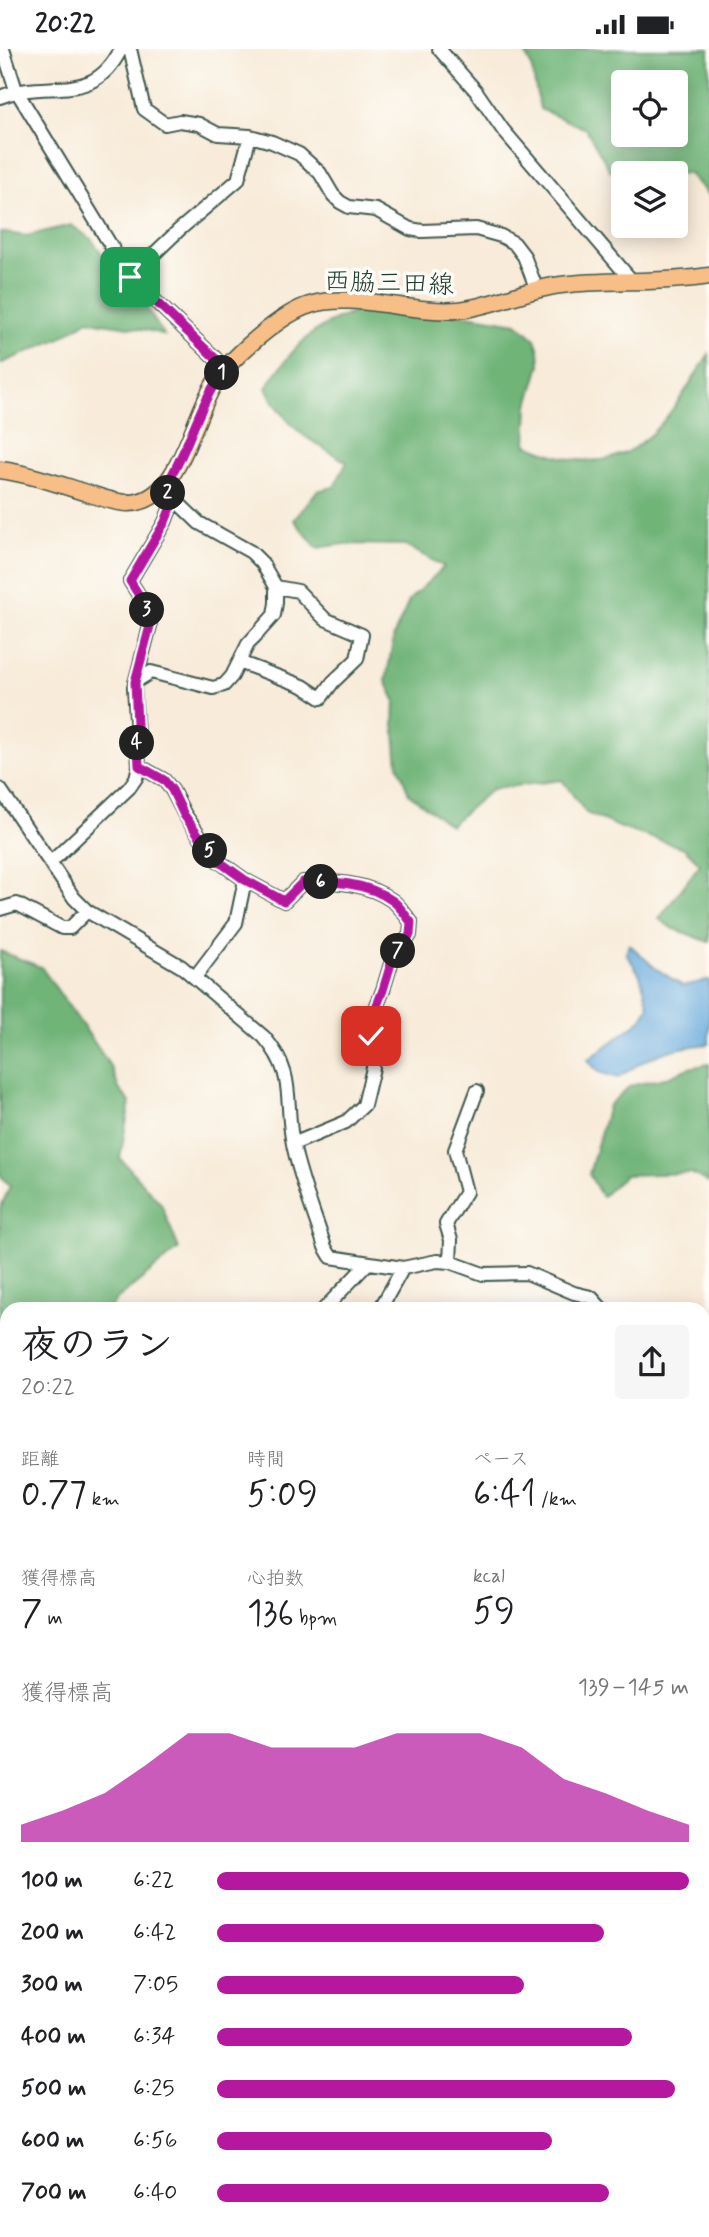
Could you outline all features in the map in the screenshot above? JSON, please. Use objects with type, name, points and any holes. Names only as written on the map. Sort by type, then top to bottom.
[{"type":"main road","name":"西脇三田線","points":[[169,494],[174,473],[205,399],[224,370],[289,314],[314,303],[350,302],[437,311],[457,310],[537,290],[590,282],[709,276]]},
{"type":"main road","points":[[0,470],[22,473],[127,503],[142,502],[155,495],[169,494]]},
{"type":"street","points":[[3,49],[16,90],[130,277],[215,358],[224,370]]},
{"type":"street","points":[[0,97],[16,90],[41,87],[73,88],[88,84],[104,75],[121,49]]},
{"type":"street","points":[[130,49],[144,109],[165,124],[180,121],[199,124],[218,134],[250,136],[272,142],[299,154],[320,173],[333,195],[349,207],[376,210],[410,229],[476,229],[501,236],[514,243],[524,255],[537,290]]},
{"type":"street","points":[[439,49],[476,91],[503,130],[632,281]]},
{"type":"street","points":[[130,277],[179,230],[238,180],[250,136]]},
{"type":"street","points":[[135,682],[151,672],[213,688],[224,685],[248,644],[274,615],[276,587],[262,563],[251,552],[199,523],[169,494]]},
{"type":"street","points":[[50,863],[129,788],[136,778],[139,766],[135,682],[150,626],[147,608],[130,581],[165,522],[169,494]]},
{"type":"street","points":[[239,662],[303,686],[321,698],[357,659],[362,635],[325,619],[298,591],[288,587],[276,587]]},
{"type":"street","points":[[139,766],[164,780],[184,815],[217,860],[245,880],[284,901],[303,882],[333,881],[365,887],[393,901],[411,922],[410,935],[393,957],[372,1018],[373,1068],[364,1105],[346,1122],[293,1144]]},
{"type":"street","points":[[0,789],[74,898],[87,911],[195,977],[264,1037],[281,1060],[286,1073],[293,1144],[325,1247],[331,1257],[403,1268],[437,1261],[450,1262],[483,1274],[527,1273],[574,1293],[592,1297],[596,1302]]},
{"type":"street","points":[[195,977],[236,923],[245,880]]},
{"type":"street","points":[[0,909],[17,904],[62,928],[70,928],[87,911]]},
{"type":"street","points":[[450,1262],[451,1240],[446,1224],[466,1192],[455,1150],[477,1091]]},
{"type":"street","points":[[331,1302],[368,1263]]},
{"type":"street","points":[[384,1302],[403,1268]]},
{"type":"green space","points":[[523,49],[709,49],[709,196],[688,174],[688,161],[611,161],[611,172],[586,129],[540,109],[531,65]]},
{"type":"green space","points":[[71,225],[91,239],[108,262],[130,283],[164,335],[145,329],[88,320],[60,338],[0,364],[0,232],[26,236]]},
{"type":"green space","points":[[376,306],[517,323],[535,339],[539,350],[540,365],[528,405],[526,444],[561,457],[590,461],[615,457],[637,446],[674,408],[709,354],[709,942],[672,928],[659,919],[700,864],[684,848],[624,829],[586,813],[562,780],[492,789],[450,825],[409,794],[398,765],[394,724],[395,700],[386,681],[394,635],[410,599],[444,567],[405,545],[344,544],[317,548],[294,520],[317,491],[334,487],[347,462],[300,433],[274,403],[266,388],[300,344],[324,325]]},
{"type":"green space","points":[[0,951],[41,967],[112,1069],[119,1089],[130,1102],[120,1158],[161,1204],[179,1249],[115,1302],[0,1302],[0,1209],[10,1186],[0,1175]]},
{"type":"green space","points":[[709,1064],[709,1183],[691,1173],[625,1175],[602,1197],[589,1174],[608,1106],[630,1086]]},
{"type":"water","points":[[629,944],[654,967],[683,986],[709,980],[709,1044],[661,1053],[618,1078],[598,1072],[588,1060],[641,1020],[649,1006],[640,975],[626,953]]},
{"type":"route","points":[[130,277],[215,358],[224,370],[205,399],[174,473],[164,488],[174,499],[165,522],[130,581],[147,608],[150,626],[134,687],[139,766],[164,780],[184,815],[217,860],[245,880],[284,901],[303,882],[333,881],[365,887],[393,901],[411,922],[410,935],[393,957],[372,1018],[371,1036]]}]
